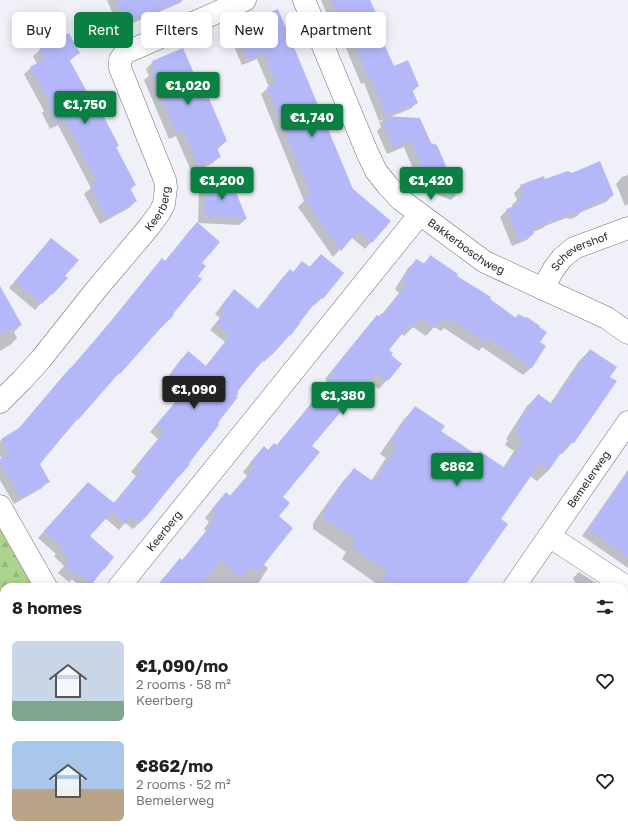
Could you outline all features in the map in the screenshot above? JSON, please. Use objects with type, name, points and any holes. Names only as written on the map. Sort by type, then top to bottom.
[{"type":"street","name":"Keerberg","points":[[0,402],[41,359],[149,227],[164,204],[166,187],[164,180],[120,68],[120,60],[125,53],[245,0]]},
{"type":"street","name":"Bakkerboschweg","points":[[304,0],[376,171],[401,200],[484,262],[607,318],[628,333]]},
{"type":"street","name":"Keerberg","points":[[122,583],[420,214]]},
{"type":"street","name":"Schevershof","points":[[543,289],[553,270],[562,258],[574,248],[628,228]]},
{"type":"street","name":"Bemelerweg","points":[[517,583],[628,422]]},
{"type":"street","points":[[0,506],[44,583]]},
{"type":"street","points":[[549,536],[620,583]]},
{"type":"green space","points":[[0,520],[36,583],[0,583]]},
{"type":"building","points":[[116,0],[180,1],[153,12],[141,12],[141,17],[133,20],[133,12],[121,12]]},
{"type":"building","points":[[331,0],[370,0],[375,12],[336,12]]},
{"type":"building","points":[[278,9],[286,28],[286,48],[294,48],[353,189],[391,221],[372,243],[358,231],[341,251],[304,199],[311,195],[267,87],[276,83],[264,53],[248,59],[244,48],[278,48],[278,12],[270,12]]},
{"type":"building","points":[[69,33],[74,42],[74,48],[77,48],[80,53],[69,59],[87,92],[90,90],[119,146],[116,147],[136,185],[130,188],[137,201],[107,218],[90,187],[98,183],[64,119],[57,123],[48,106],[51,104],[30,67],[45,59],[39,49],[41,48],[66,48],[66,35]]},
{"type":"building","points":[[183,48],[205,99],[209,98],[227,141],[216,146],[221,157],[199,167],[183,130],[176,133],[151,73],[156,70],[152,61]]},
{"type":"building","points":[[355,48],[386,48],[394,66],[408,60],[419,86],[412,89],[418,103],[385,115],[371,77],[368,78]]},
{"type":"building","points":[[386,116],[420,118],[431,143],[437,145],[458,194],[428,181],[411,141],[394,148],[383,123],[388,121]]},
{"type":"building","points":[[600,161],[614,195],[586,207],[584,211],[577,213],[573,212],[532,229],[534,234],[519,240],[506,209],[520,204],[518,198],[524,195],[520,185],[544,176],[545,179],[568,171],[572,173]]},
{"type":"building","points":[[206,181],[232,183],[247,219],[204,216]]},
{"type":"building","points":[[197,222],[220,242],[202,263],[206,266],[198,276],[202,279],[173,314],[174,315],[120,374],[119,373],[78,420],[77,419],[40,464],[50,482],[21,498],[0,462],[0,459],[9,454],[1,439],[19,428],[108,325],[162,258],[165,261]]},
{"type":"building","points":[[51,238],[79,260],[65,276],[68,278],[52,295],[51,293],[42,304],[15,281]]},
{"type":"building","points":[[321,254],[344,273],[323,299],[320,297],[291,335],[271,356],[266,357],[237,392],[239,393],[236,396],[238,397],[220,420],[219,425],[189,463],[190,464],[146,517],[145,516],[140,523],[132,516],[126,524],[112,512],[90,536],[114,557],[93,583],[79,573],[76,576],[64,566],[70,559],[60,549],[62,547],[44,531],[88,482],[114,503],[142,469],[137,465],[164,432],[156,425],[185,391],[168,377],[188,351],[206,366],[231,335],[216,323],[225,311],[221,307],[234,289],[258,309],[290,269],[293,272],[302,261],[310,267]]},
{"type":"building","points":[[430,255],[458,274],[457,276],[491,297],[490,299],[516,318],[518,314],[526,318],[527,317],[547,332],[540,342],[546,346],[532,368],[490,339],[487,343],[452,320],[450,324],[442,318],[435,328],[421,319],[413,328],[409,325],[389,350],[393,353],[391,355],[402,364],[388,381],[377,373],[353,401],[335,401],[344,408],[312,446],[320,452],[283,497],[290,503],[279,516],[293,528],[258,572],[250,567],[241,578],[221,560],[202,583],[159,583],[180,558],[182,560],[214,522],[211,520],[217,513],[212,509],[226,492],[230,496],[255,467],[250,463],[264,446],[268,450],[274,443],[277,445],[328,383],[326,382],[335,372],[332,371],[372,321],[377,315],[379,316],[382,313],[383,314],[407,284],[402,281],[416,259],[425,264]]},
{"type":"building","points":[[0,286],[22,325],[0,334]]},
{"type":"building","points":[[590,349],[617,367],[610,377],[617,381],[574,443],[568,443],[549,470],[540,463],[501,519],[508,524],[467,583],[390,583],[383,578],[388,572],[352,547],[356,540],[324,518],[324,511],[354,468],[374,482],[397,447],[390,442],[415,406],[445,426],[441,431],[477,455],[480,451],[505,468],[524,440],[515,433],[518,429],[516,427],[538,394],[552,404]]},
{"type":"building","points":[[628,472],[628,557],[588,529]]}]
